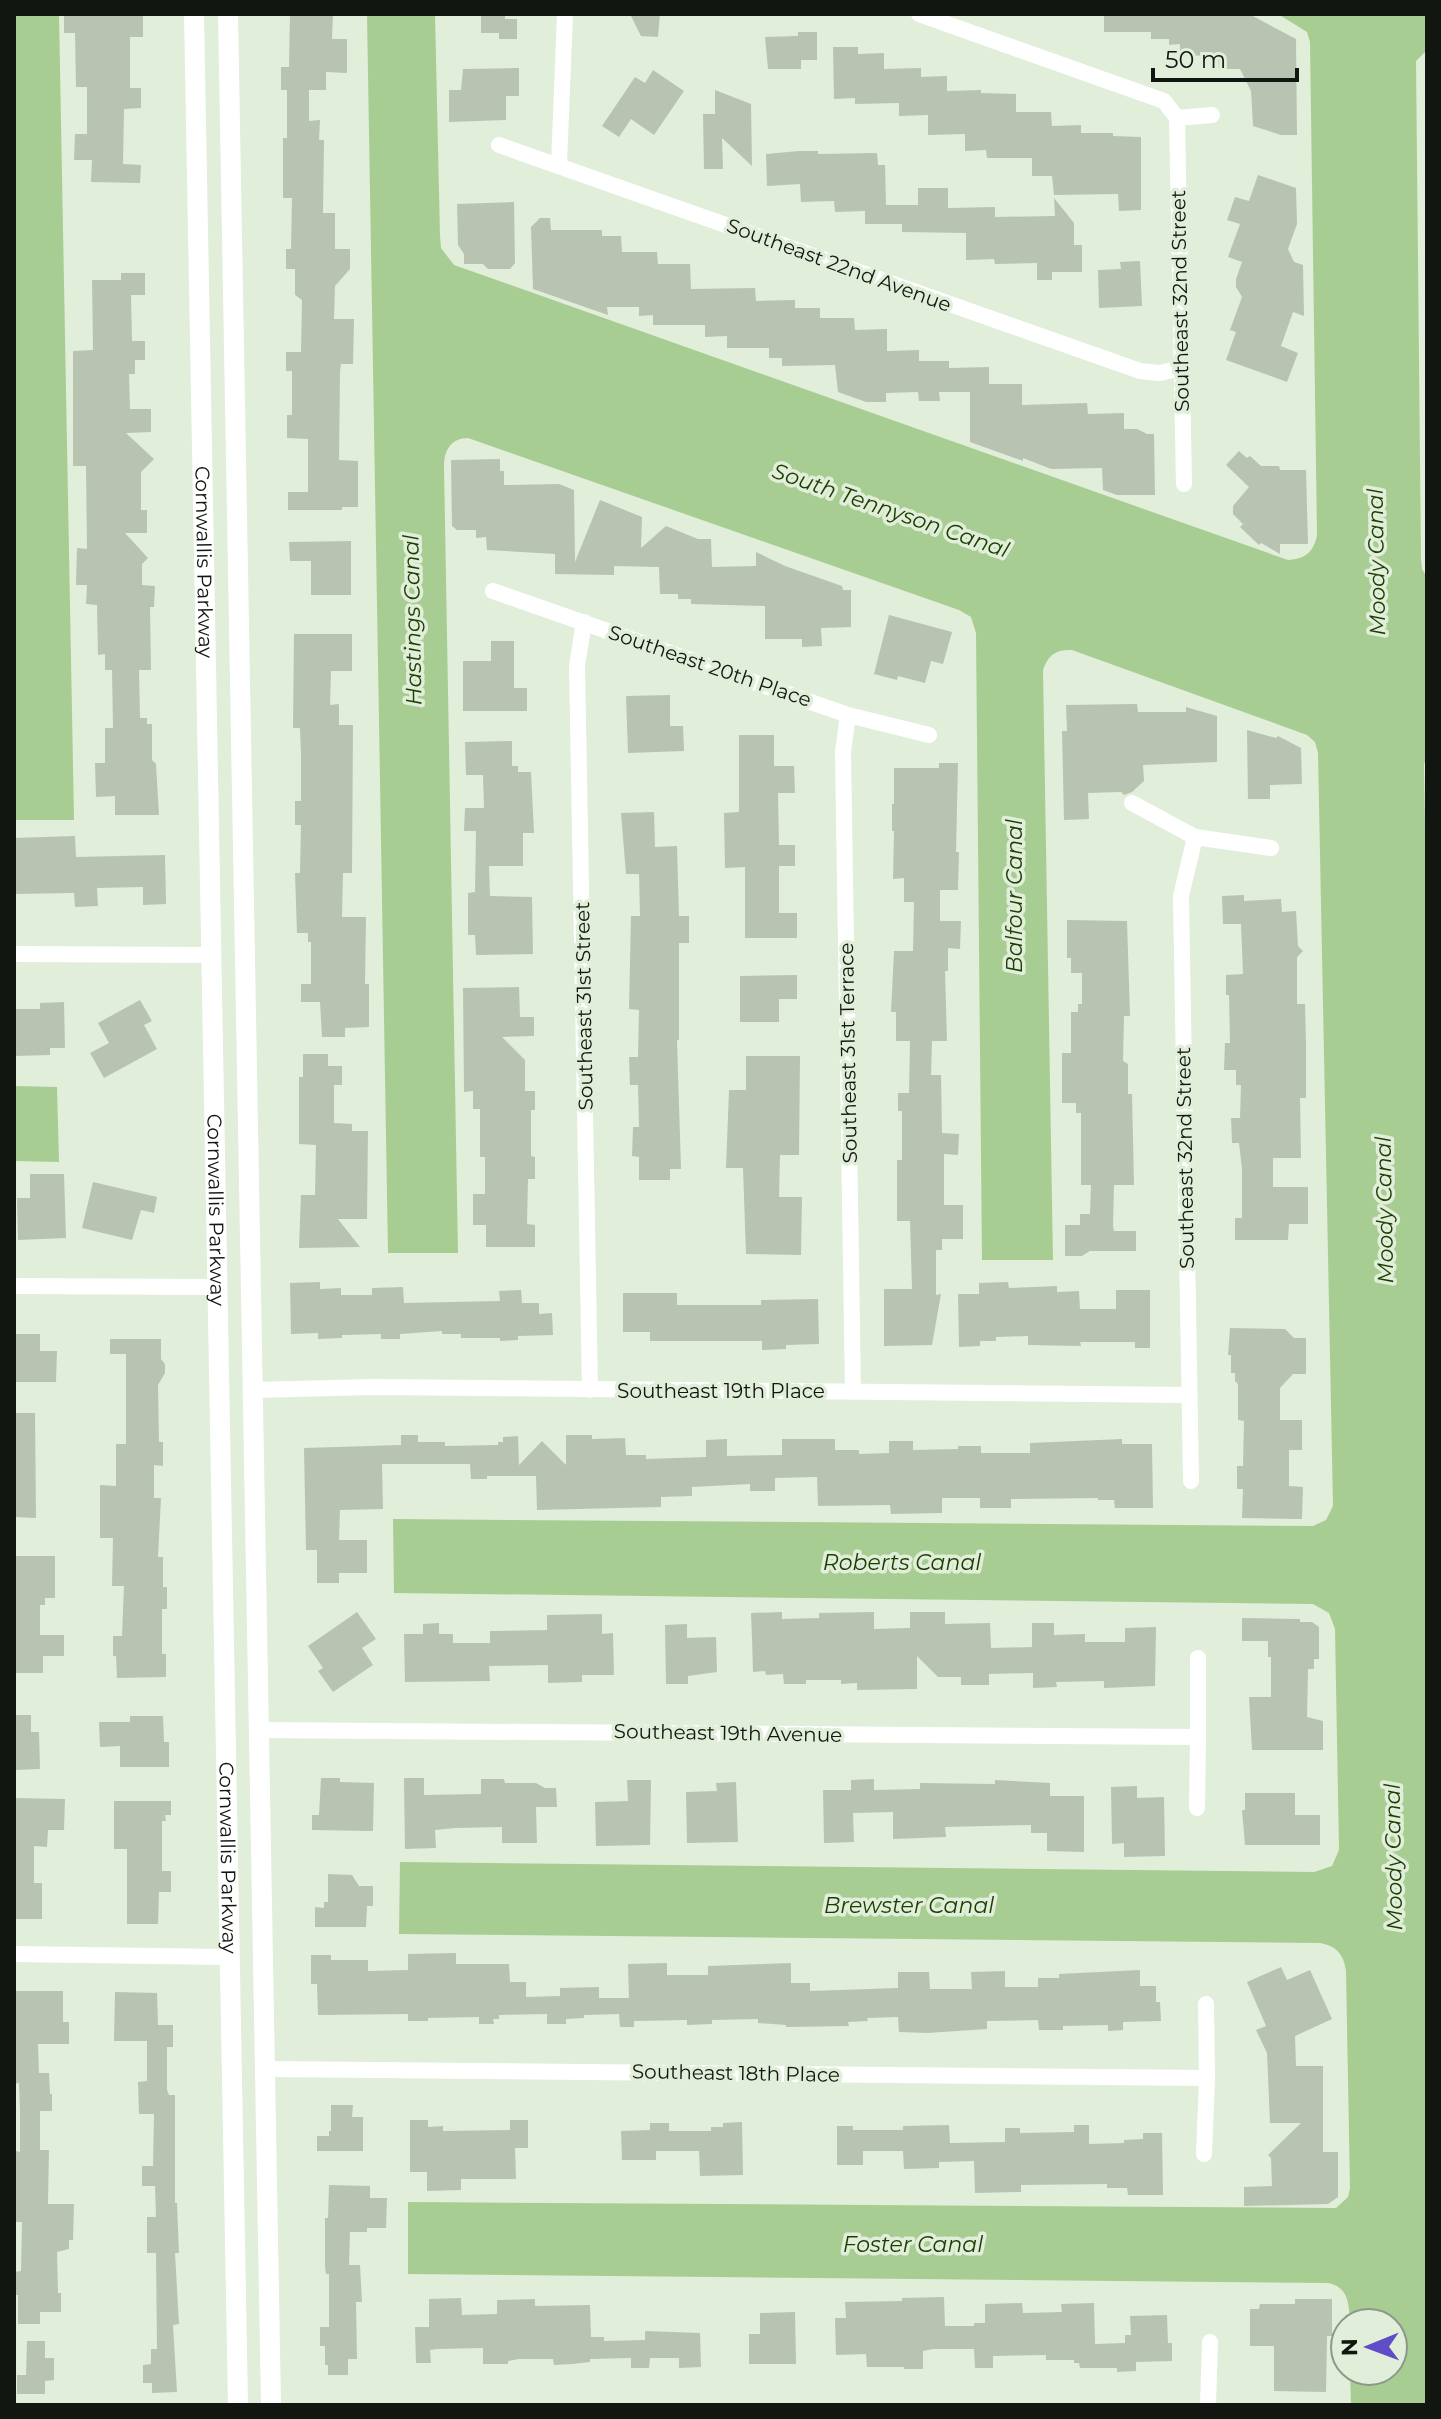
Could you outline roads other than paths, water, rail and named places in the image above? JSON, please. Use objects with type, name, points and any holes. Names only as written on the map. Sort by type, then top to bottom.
[{"type":"street","name":"Cornwallis Parkway","points":[[194,14],[238,2405]]},
{"type":"street","name":"Cornwallis Parkway","points":[[228,14],[271,2405]]},
{"type":"street","points":[[559,165],[565,14]]},
{"type":"street","points":[[919,14],[1164,101],[1177,118],[1212,115]]},
{"type":"street","name":"Southeast 32nd Street","points":[[1177,118],[1184,484]]},
{"type":"street","name":"Southeast 22nd Avenue","points":[[499,145],[1140,371],[1160,373],[1181,368]]},
{"type":"street","points":[[202,436],[235,436]]},
{"type":"street","name":"Southeast 20th Place","points":[[493,591],[848,715],[929,735]]},
{"type":"street","name":"Southeast 31st Street","points":[[584,622],[577,665],[590,1390]]},
{"type":"street","name":"Southeast 31st Terrace","points":[[848,715],[843,752],[853,1392]]},
{"type":"street","points":[[1132,803],[1195,837],[1271,848]]},
{"type":"street","name":"Southeast 32nd Street","points":[[1191,1481],[1181,896],[1195,837]]},
{"type":"street","points":[[14,954],[244,954]]},
{"type":"street","points":[[14,1286],[251,1285]]},
{"type":"street","name":"Southeast 19th Place","points":[[254,1390],[373,1387],[1188,1395]]},
{"type":"street","points":[[220,1391],[254,1390]]},
{"type":"street","points":[[1197,1808],[1198,1658]]},
{"type":"street","points":[[226,1729],[258,1730]]},
{"type":"street","name":"Southeast 19th Avenue","points":[[258,1730],[1198,1737]]},
{"type":"street","points":[[14,1954],[263,1956]]},
{"type":"street","points":[[1204,2154],[1206,2004]]},
{"type":"street","points":[[233,2069],[265,2069]]},
{"type":"street","name":"Southeast 18th Place","points":[[265,2069],[1207,2078]]},
{"type":"street","points":[[1208,2405],[1210,2342]]},
{"type":"water","points":[[14,14],[59,14],[74,820],[14,820]]},
{"type":"water","points":[[367,14],[435,14],[440,236],[441,248],[454,265],[1288,560],[1308,554],[1317,535],[1310,42],[1307,32],[1278,14],[1427,14],[1427,50],[1416,61],[1421,560],[1427,577],[1427,754],[1424,765],[1427,939],[1427,2405],[1351,2405],[1350,2387],[1409,2387],[1409,2307],[1348,2307],[1340,2288],[1328,2283],[408,2274],[408,2202],[1336,2208],[1348,2197],[1346,1971],[1339,1952],[1326,1944],[399,1934],[400,1862],[1314,1872],[1332,1866],[1339,1850],[1335,1629],[1329,1613],[1313,1604],[394,1593],[393,1519],[1313,1526],[1326,1520],[1333,1506],[1318,753],[1315,742],[1307,735],[1072,650],[1057,652],[1047,660],[1043,670],[1053,1260],[982,1260],[976,633],[971,617],[959,610],[468,438],[457,440],[445,455],[444,467],[458,1253],[388,1253]]},
{"type":"water","points":[[14,1086],[57,1087],[59,1162],[14,1161]]},
{"type":"water label","name":"South Tennyson Canal","points":[[891,510]]},
{"type":"water label","name":"Moody Canal","points":[[1376,562]]},
{"type":"water label","name":"Hastings Canal","points":[[412,620]]},
{"type":"water label","name":"Balfour Canal","points":[[1014,896]]},
{"type":"water label","name":"Moody Canal","points":[[1384,1210]]},
{"type":"water label","name":"Roberts Canal","points":[[902,1562]]},
{"type":"water label","name":"Moody Canal","points":[[1393,1857]]},
{"type":"water label","name":"Brewster Canal","points":[[909,1905]]},
{"type":"water label","name":"Foster Canal","points":[[913,2244]]}]
